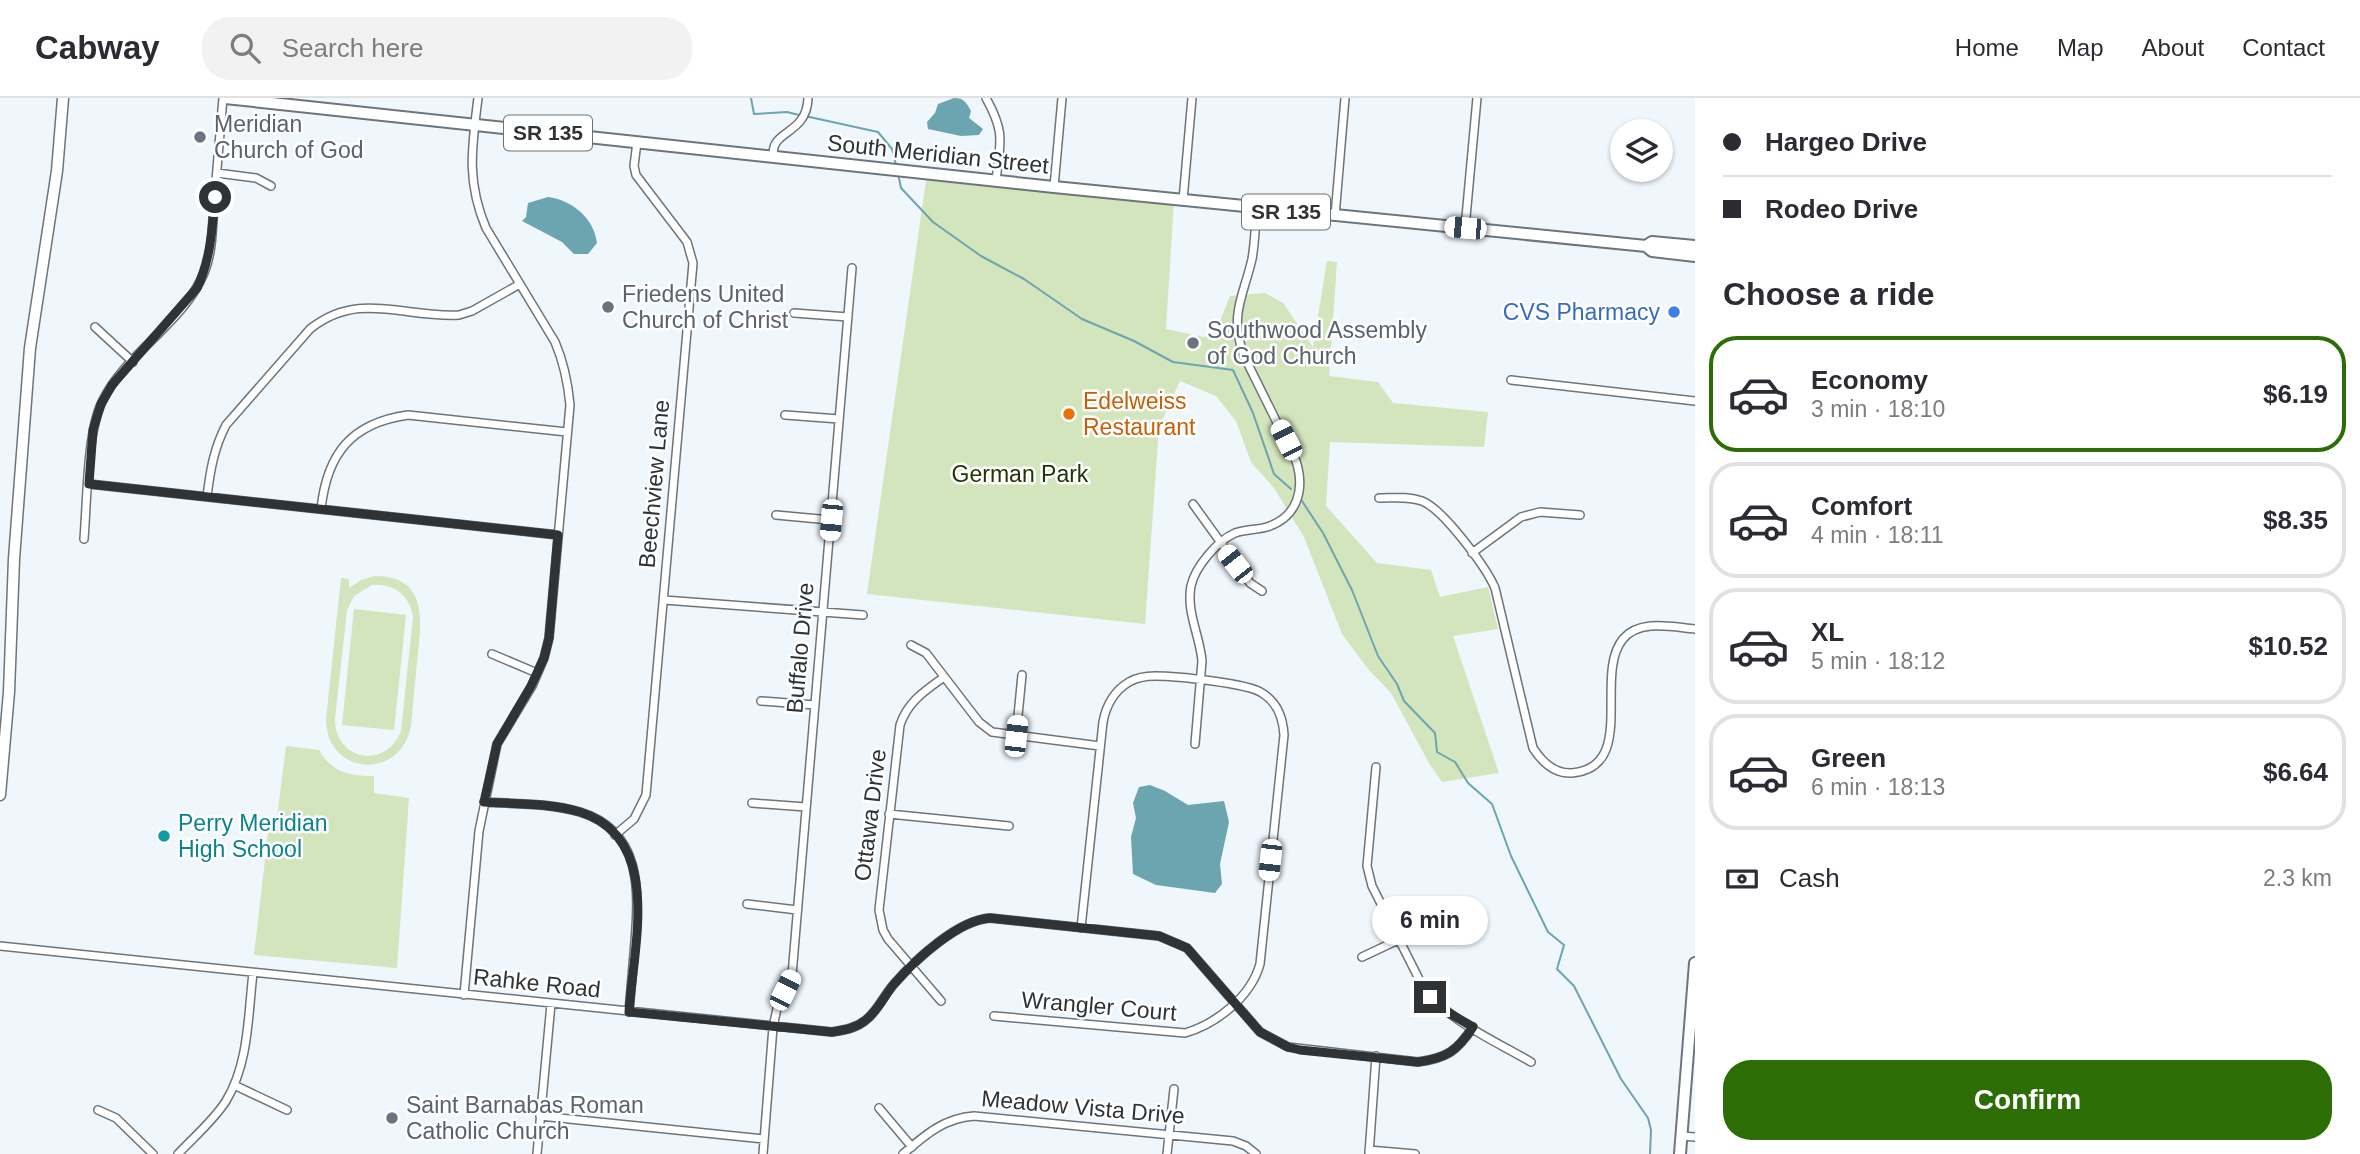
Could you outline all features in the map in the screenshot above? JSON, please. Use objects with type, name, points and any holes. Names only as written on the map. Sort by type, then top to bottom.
[{"type":"main road","points":[[0,795],[30,348],[57,166],[64,98]]},
{"type":"main road","name":"South Meridian Street","points":[[224,98],[1257,209],[1646,246],[1652,251],[1695,256]]},
{"type":"main road","name":"South Meridian Street","points":[[1646,246],[1653,242],[1695,246]]},
{"type":"main road","points":[[1680,1154],[1695,963]]},
{"type":"street","points":[[84,539],[93,430],[101,404],[112,385],[185,304],[197,288],[205,270],[211,244],[224,98]]},
{"type":"street","points":[[464,995],[479,831],[497,744],[531,686],[544,658],[549,638],[569,386],[555,342],[486,228],[478,209],[472,180],[478,98]]},
{"type":"street","points":[[774,157],[773,148],[777,140],[796,128],[806,114],[808,98]]},
{"type":"street","points":[[986,98],[999,121],[1001,135],[996,181]]},
{"type":"street","points":[[1054,187],[1062,98]]},
{"type":"street","points":[[1183,200],[1192,98]]},
{"type":"street","points":[[1335,216],[1345,98]]},
{"type":"street","points":[[1465,228],[1477,98]]},
{"type":"street","name":"Beechview Lane","points":[[615,835],[634,819],[646,795],[693,262],[687,243],[636,175],[634,166],[637,142]]},
{"type":"street","points":[[217,173],[256,178],[271,186]]},
{"type":"street","points":[[1195,744],[1201,648],[1191,612],[1190,589],[1199,568],[1220,544],[1237,532],[1267,527],[1282,520],[1295,505],[1301,486],[1296,461],[1238,340],[1237,310],[1252,257],[1257,209]]},
{"type":"street","name":"Buffalo Drive","points":[[763,1154],[773,1027],[778,1004],[792,975],[852,268]]},
{"type":"street","points":[[208,497],[212,461],[226,425],[310,330],[326,317],[341,310],[361,307],[459,316],[520,284]]},
{"type":"street","points":[[794,313],[848,317]]},
{"type":"street","points":[[95,327],[133,362]]},
{"type":"street","points":[[1511,380],[1695,401]]},
{"type":"street","points":[[321,509],[323,486],[333,461],[356,434],[382,420],[408,415],[567,432]]},
{"type":"street","points":[[785,415],[839,419]]},
{"type":"street","points":[[89,484],[558,535]]},
{"type":"street","points":[[1379,498],[1406,497],[1429,504],[1441,514],[1490,575],[1533,748],[1542,762],[1556,771],[1569,773],[1586,770],[1605,753],[1610,734],[1612,665],[1615,652],[1623,639],[1643,627],[1695,629]]},
{"type":"street","points":[[1193,504],[1250,583],[1262,591]]},
{"type":"street","points":[[1472,553],[1521,517],[1540,512],[1580,515]]},
{"type":"street","points":[[776,515],[831,520]]},
{"type":"street","points":[[664,600],[863,615]]},
{"type":"street","points":[[911,645],[926,653],[979,722],[992,732],[1100,746]]},
{"type":"street","points":[[492,654],[537,673]]},
{"type":"street","points":[[1016,736],[1022,675]]},
{"type":"street","name":"Wrangler Court","points":[[994,1016],[1185,1033],[1204,1026],[1251,986],[1259,964],[1284,728],[1273,702],[1255,688],[1243,685],[1154,676],[1129,682],[1116,692],[1105,709],[1081,928]]},
{"type":"street","name":"Ottawa Drive","points":[[941,1001],[888,939],[879,910],[900,724],[904,712],[916,697],[944,677]]},
{"type":"street","points":[[761,701],[815,705]]},
{"type":"street","points":[[1376,767],[1367,866],[1372,886],[1398,940],[1430,997],[1444,1010],[1531,1062]]},
{"type":"street","points":[[484,802],[565,808],[600,822],[615,835],[632,860],[638,886],[629,1012]]},
{"type":"street","points":[[752,803],[806,807]]},
{"type":"street","points":[[889,814],[1009,826]]},
{"type":"street","points":[[747,904],[797,910]]},
{"type":"street","name":"Rahke Road","points":[[0,946],[832,1032],[851,1029],[868,1018],[911,966],[962,926],[978,919],[990,918],[1159,936],[1178,943],[1197,957],[1260,1032],[1288,1047],[1418,1062],[1438,1059],[1458,1048],[1473,1027]]},
{"type":"street","points":[[1362,957],[1398,940]]},
{"type":"street","points":[[178,1154],[225,1103],[234,1085],[245,1049],[253,973]]},
{"type":"street","points":[[537,1154],[551,1004]]},
{"type":"street","points":[[1376,1056],[1369,1152],[1415,1154]]},
{"type":"street","points":[[234,1085],[287,1110]]},
{"type":"street","points":[[1167,1154],[1174,1089]]},
{"type":"street","points":[[879,1108],[912,1147]]},
{"type":"street","points":[[98,1110],[116,1118],[153,1154]]},
{"type":"street","name":"Meadow Vista Drive","points":[[903,1154],[945,1122],[974,1115],[1233,1141],[1249,1147],[1256,1154]]},
{"type":"street","points":[[540,1116],[764,1139]]},
{"type":"street","points":[[1681,1136],[1695,1137]]},
{"type":"green space","name":"German Park","points":[[927,174],[1174,200],[1166,329],[1204,337],[1215,334],[1230,296],[1265,293],[1283,303],[1313,347],[1327,261],[1337,262],[1329,376],[1378,382],[1393,403],[1488,412],[1484,447],[1330,442],[1326,506],[1377,563],[1431,570],[1440,597],[1488,587],[1498,629],[1453,636],[1499,773],[1442,782],[1391,693],[1368,669],[1342,634],[1304,537],[1274,488],[1251,462],[1236,421],[1216,396],[1180,381],[1159,427],[1145,624],[867,594]]},
{"type":"green space","points":[[375,576],[393,578],[405,584],[414,593],[420,618],[411,726],[404,744],[393,756],[379,763],[364,764],[350,761],[338,752],[329,738],[326,719],[341,578],[349,579],[349,588],[361,580]],"holes":[[[372,585],[399,592],[408,602],[413,617],[401,731],[394,743],[384,751],[374,755],[362,755],[352,752],[343,744],[337,733],[335,719],[347,610],[354,596]]]},
{"type":"green space","points":[[354,609],[406,615],[394,730],[342,725]]},
{"type":"green space","points":[[286,746],[319,750],[330,764],[342,772],[374,776],[374,793],[409,798],[397,968],[254,955],[269,825],[276,826]]},
{"type":"water","points":[[954,98],[968,105],[971,111],[969,118],[983,129],[979,135],[961,136],[928,129],[927,122],[935,113],[938,104]]},
{"type":"water","points":[[548,197],[573,206],[587,218],[597,243],[588,254],[574,254],[562,242],[522,221],[526,217],[528,203]]},
{"type":"water","points":[[1150,785],[1188,805],[1224,801],[1229,822],[1220,864],[1222,884],[1215,893],[1156,885],[1133,874],[1131,837],[1136,818],[1133,803],[1139,787]]},
{"type":"waterway","points":[[751,98],[754,114],[787,112],[799,115]]},
{"type":"waterway","points":[[805,116],[878,132],[892,149],[896,165]]},
{"type":"waterway","points":[[898,173],[901,188],[933,222],[981,256],[1024,279],[1082,319],[1134,341],[1173,362],[1233,370],[1253,413],[1274,474],[1291,489]]},
{"type":"waterway","points":[[1302,501],[1323,533],[1352,590],[1378,656],[1397,684],[1404,701],[1435,733],[1437,752],[1455,762],[1468,783],[1492,804],[1511,856],[1548,932],[1564,945],[1557,969],[1574,986],[1621,1079],[1648,1118],[1651,1130],[1650,1154]]},
{"type":"place","name":"Meridian Church of God","points":[[200,137]]},
{"type":"place","name":"Friedens United Church of Christ","points":[[608,307]]},
{"type":"place","name":"CVS Pharmacy","points":[[1674,312]]},
{"type":"place","name":"Southwood Assembly of God Church","points":[[1193,343]]},
{"type":"place","name":"Edelweiss Restaurant","points":[[1069,414]]},
{"type":"place","name":"Perry Meridian High School","points":[[164,836]]},
{"type":"place","name":"Saint Barnabas Roman Catholic Church","points":[[392,1118]]},
{"type":"route","points":[[215,197],[211,244],[205,270],[197,288],[112,385],[101,404],[93,430],[89,484],[558,535],[549,638],[544,658],[497,744],[484,802],[565,808],[583,813],[600,822],[624,846],[632,860],[638,886],[629,1012],[832,1032],[851,1029],[868,1018],[911,966],[962,926],[978,919],[990,918],[1159,936],[1178,943],[1197,957],[1260,1032],[1288,1047],[1300,1050],[1418,1062],[1438,1059],[1458,1048],[1473,1027],[1444,1010],[1430,997]]}]
